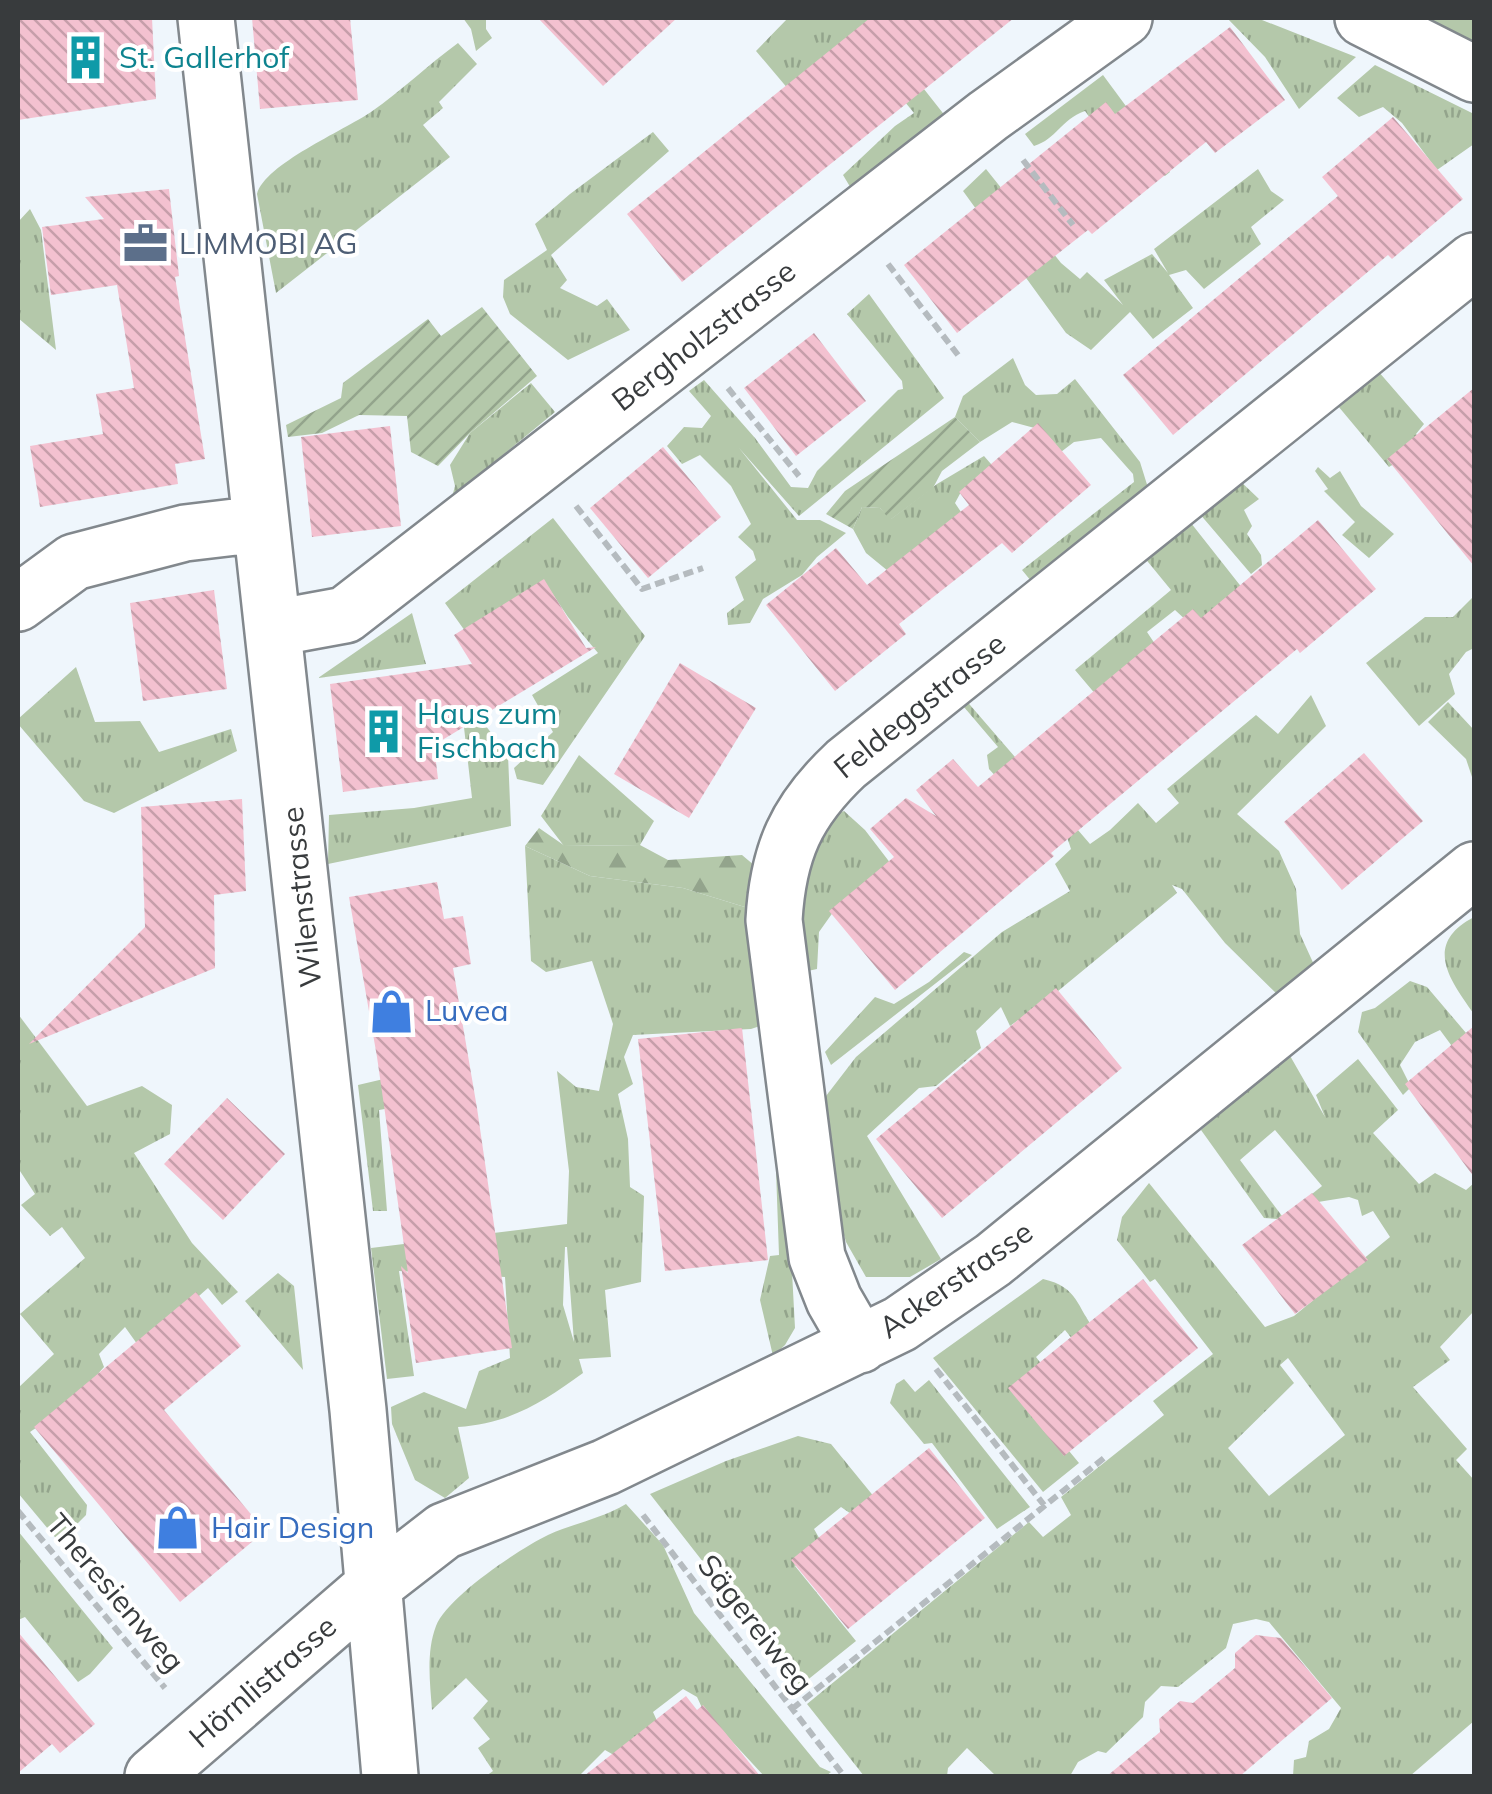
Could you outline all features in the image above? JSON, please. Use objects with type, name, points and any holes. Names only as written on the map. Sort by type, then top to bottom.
[{"type":"street","name":"Wilenstrasse","points":[[206,18],[361,1444],[390,1776]]},
{"type":"street","name":"Bergholzstrasse","points":[[274,628],[345,614],[988,116],[1124,18]]},
{"type":"street","points":[[1363,18],[1474,74]]},
{"type":"street","name":"Feldeggstrasse","points":[[860,1345],[834,1300],[818,1257],[774,920],[775,890],[783,856],[805,808],[846,764],[1474,261]]},
{"type":"street","points":[[18,603],[74,562],[185,533],[260,524]]},
{"type":"street","name":"Ackerstrasse","points":[[373,1586],[444,1530],[606,1466],[900,1324],[993,1260],[1474,870]]},
{"type":"street","name":"Hörnlistrasse","points":[[153,1776],[373,1586]]},
{"type":"path","points":[[988,116],[1073,225]]},
{"type":"path","points":[[854,220],[958,355]]},
{"type":"path","points":[[692,345],[798,476]]},
{"type":"path","points":[[541,462],[642,589],[703,568]]},
{"type":"path","points":[[935,1368],[1044,1506]]},
{"type":"path","points":[[792,1709],[1104,1458]]},
{"type":"path","name":"Theresienweg","points":[[18,1511],[166,1689]]},
{"type":"path","name":"Sägereiweg","points":[[642,1513],[842,1776]]},
{"type":"green space","points":[[463,18],[486,18],[486,29],[492,38],[476,51],[471,29]]},
{"type":"green space","points":[[788,18],[868,18],[946,117],[852,190],[843,175],[914,113],[882,74],[789,90],[756,51]]},
{"type":"green space","points":[[1227,18],[1257,18],[1356,57],[1299,109],[1265,57]]},
{"type":"green space","points":[[1409,18],[1474,18],[1474,48]]},
{"type":"green space","points":[[458,43],[477,64],[439,102],[443,108],[423,125],[450,157],[276,293],[257,194],[263,183],[289,160],[371,112]]},
{"type":"green space","points":[[1375,65],[1474,114],[1474,144],[1437,170],[1402,123],[1383,107],[1359,117],[1337,98]]},
{"type":"green space","points":[[1103,75],[1154,144],[1170,172],[1165,176],[1137,149],[1096,126],[1085,111],[1034,146],[1025,134]]},
{"type":"green space","points":[[653,132],[669,151],[551,255],[567,280],[560,288],[597,306],[607,299],[630,330],[568,360],[510,314],[503,297],[504,280],[547,250],[535,224]]},
{"type":"green space","points":[[986,169],[1061,263],[1080,279],[1087,272],[1123,305],[1104,280],[1152,254],[1168,273],[1154,249],[1258,169],[1271,191],[1284,200],[1251,227],[1261,244],[1204,289],[1186,270],[1169,275],[1193,308],[1153,339],[1130,312],[1091,350],[1066,333],[963,191]]},
{"type":"green space","points":[[30,209],[41,230],[56,350],[18,318],[18,222]]},
{"type":"green space","points":[[869,294],[944,398],[799,516],[739,448],[797,520],[820,520],[846,533],[802,575],[763,599],[750,623],[728,625],[727,613],[744,600],[735,577],[756,560],[753,551],[738,537],[751,524],[731,486],[700,455],[682,464],[667,446],[684,427],[702,428],[711,416],[689,391],[704,380],[791,487],[808,488],[817,471],[903,389],[902,381],[847,314]]},
{"type":"green space","points":[[482,307],[537,376],[438,466],[411,452],[407,416],[359,415],[322,433],[288,437],[286,425],[341,398],[343,383],[428,319],[441,336]]},
{"type":"green space","points":[[1013,358],[1025,385],[1036,395],[1057,394],[1075,379],[1140,462],[1149,491],[1036,587],[1022,570],[1134,482],[1133,474],[1101,438],[1074,442],[1057,455],[1042,430],[1012,422],[980,442],[955,417],[963,396]]},
{"type":"green space","points":[[1378,371],[1424,424],[1416,434],[1425,443],[1389,467],[1338,406]]},
{"type":"green space","points":[[531,383],[555,412],[452,497],[455,486],[450,465],[470,433]]},
{"type":"green space","points":[[955,417],[980,442],[942,471],[933,488],[890,520],[880,508],[862,507],[853,529],[826,514],[845,491]]},
{"type":"green space","points":[[984,456],[998,472],[962,490],[955,503],[967,521],[888,571],[866,553],[853,529],[862,507],[880,508],[891,519],[937,484]]},
{"type":"green space","points":[[1318,467],[1330,478],[1340,471],[1361,506],[1394,534],[1369,558],[1342,535],[1355,522],[1324,491],[1328,489],[1315,471]]},
{"type":"green space","points":[[1238,479],[1259,499],[1244,510],[1252,526],[1247,534],[1261,555],[1262,565],[1251,574],[1199,513]]},
{"type":"green space","points":[[553,518],[645,636],[543,785],[517,779],[514,768],[553,732],[532,695],[598,653],[544,581],[465,631],[445,603]]},
{"type":"green space","points":[[1187,518],[1269,622],[1188,622],[1175,610],[1147,632],[1161,653],[1097,696],[1075,670],[1171,590],[1139,551]]},
{"type":"green space","points":[[1474,596],[1474,648],[1449,674],[1455,694],[1419,726],[1366,663],[1425,617],[1453,617]]},
{"type":"green space","points":[[412,613],[426,664],[318,678]]},
{"type":"green space","points":[[76,667],[95,722],[140,721],[159,752],[231,729],[237,751],[114,813],[84,801],[18,724],[18,719]]},
{"type":"green space","points":[[460,692],[508,755],[511,826],[328,864],[329,815],[414,808],[472,798]]},
{"type":"green space","points":[[1311,695],[1326,726],[1237,814],[1279,851],[1296,889],[1300,934],[1316,969],[1281,998],[1225,943],[1182,889],[1172,885],[1177,893],[1010,1026],[1001,1007],[976,1031],[981,1048],[936,1086],[919,1088],[867,1136],[941,1259],[910,1277],[866,1277],[846,1242],[828,1180],[826,1096],[856,1057],[1002,932],[1070,891],[1055,864],[1071,849],[1066,834],[1054,840],[989,769],[987,755],[998,747],[958,700],[964,698],[1090,844],[1138,803],[1156,823],[1179,803],[1167,789],[1256,715],[1278,734]]},
{"type":"green space","points":[[1448,702],[1474,730],[1472,777],[1466,759],[1428,722]]},
{"type":"green space","points":[[579,755],[654,821],[640,845],[564,846],[541,816]]},
{"type":"green space","points":[[844,811],[865,830],[891,864],[836,908],[819,932],[817,969],[803,972],[797,905],[828,818]]},
{"type":"green space","points":[[539,828],[565,846],[640,845],[668,860],[742,855],[761,871],[748,908],[683,888],[590,876],[525,846]]},
{"type":"green space","points":[[525,846],[590,876],[683,888],[748,908],[763,1025],[751,1029],[633,1035],[624,1057],[633,1084],[618,1094],[628,1139],[630,1187],[644,1196],[641,1282],[605,1290],[611,1357],[579,1359],[583,1373],[525,1410],[458,1427],[469,1478],[445,1498],[415,1480],[392,1424],[391,1407],[424,1392],[466,1409],[479,1371],[510,1358],[505,1277],[399,1271],[414,1376],[387,1379],[371,1248],[567,1224],[569,1171],[557,1071],[576,1087],[599,1091],[613,1024],[592,961],[546,972],[531,961]],"holes":[[[567,1247],[574,1342],[563,1305]]]},
{"type":"green space","points":[[1474,917],[1474,1014],[1450,975],[1445,950],[1458,927]]},
{"type":"green space","points":[[964,952],[972,955],[831,1065],[825,1052],[875,997],[894,1004],[929,982]]},
{"type":"green space","points":[[1410,981],[1427,987],[1472,1040],[1457,1053],[1440,1030],[1415,1042],[1400,1065],[1411,1087],[1403,1095],[1358,1032],[1362,1012],[1375,1008]]},
{"type":"green space","points":[[18,1014],[87,1106],[142,1086],[172,1105],[170,1134],[134,1153],[192,1243],[238,1292],[222,1305],[208,1288],[140,1348],[125,1327],[99,1354],[104,1367],[72,1403],[30,1432],[87,1505],[86,1515],[59,1542],[18,1493],[18,1388],[54,1354],[20,1314],[85,1258],[62,1227],[50,1236],[21,1205],[35,1194],[18,1168]]},
{"type":"green space","points":[[1289,1054],[1325,1117],[1316,1095],[1358,1059],[1398,1110],[1373,1133],[1419,1184],[1435,1173],[1466,1190],[1474,1183],[1474,1311],[1440,1347],[1450,1360],[1413,1387],[1467,1449],[1456,1460],[1474,1480],[1474,1721],[1410,1776],[1293,1776],[1294,1760],[1306,1757],[1309,1741],[1329,1729],[1341,1708],[1269,1622],[1256,1619],[1233,1624],[1226,1648],[1178,1687],[1161,1686],[1145,1702],[1143,1717],[1106,1753],[1098,1751],[1078,1762],[1070,1776],[996,1776],[967,1748],[948,1768],[947,1776],[864,1776],[807,1704],[1029,1522],[1043,1537],[1071,1515],[1061,1497],[1164,1415],[1153,1401],[1213,1354],[1155,1279],[1150,1282],[1117,1240],[1122,1217],[1149,1183],[1265,1327],[1294,1316],[1390,1237],[1373,1211],[1362,1216],[1358,1200],[1349,1197],[1318,1202],[1312,1194],[1322,1186],[1275,1130],[1240,1160],[1282,1216],[1264,1218],[1201,1130]],"holes":[[[1288,1358],[1345,1435],[1269,1496],[1228,1448],[1294,1383],[1280,1365]]]},
{"type":"green space","points":[[405,1074],[437,1100],[379,1110],[387,1211],[373,1211],[358,1085]]},
{"type":"green space","points":[[776,1170],[787,1178],[795,1328],[773,1356],[760,1300],[770,1256],[779,1255]]},
{"type":"green space","points":[[278,1273],[294,1286],[303,1370],[245,1301]]},
{"type":"green space","points":[[1043,1279],[1064,1287],[1096,1331],[1077,1345],[1065,1330],[1036,1357],[1046,1370],[1020,1392],[1079,1463],[1043,1492],[933,1358]]},
{"type":"green space","points":[[904,1379],[915,1392],[929,1380],[1030,1507],[997,1529],[932,1443],[924,1444],[890,1403],[896,1384]]},
{"type":"green space","points":[[798,1436],[831,1444],[875,1498],[854,1516],[841,1507],[814,1529],[822,1543],[795,1566],[856,1641],[800,1686],[650,1494]]},
{"type":"green space","points":[[626,1504],[663,1545],[694,1613],[820,1767],[831,1772],[826,1776],[764,1776],[703,1710],[697,1697],[683,1689],[653,1712],[658,1723],[619,1758],[605,1750],[579,1776],[486,1776],[493,1771],[478,1748],[490,1739],[473,1718],[488,1701],[466,1678],[432,1710],[433,1636],[443,1614],[454,1602],[485,1575],[535,1542]]},
{"type":"green space","points":[[18,1531],[113,1648],[78,1682],[25,1617],[18,1620]]},
{"type":"building","name":"St. Gallerhof","points":[[18,18],[152,18],[156,99],[18,120]]},
{"type":"building","points":[[252,18],[350,18],[358,100],[260,109]]},
{"type":"building","points":[[538,18],[677,18],[603,86]]},
{"type":"building","points":[[870,18],[1014,18],[682,282],[627,214]]},
{"type":"building","points":[[1230,27],[1285,100],[1215,153],[1206,142],[1092,234],[1088,230],[957,333],[904,265],[1106,102],[1115,114]]},
{"type":"building","points":[[1393,117],[1463,199],[1392,259],[1388,255],[1173,435],[1123,375],[1338,196],[1322,177]]},
{"type":"building","points":[[169,189],[179,276],[175,277],[205,459],[175,464],[178,484],[40,507],[30,446],[103,434],[96,394],[134,388],[117,285],[51,295],[42,227],[104,219],[85,197]]},
{"type":"building","points":[[814,333],[866,401],[796,456],[744,388]]},
{"type":"building","points":[[1474,388],[1474,566],[1387,459]]},
{"type":"building","points":[[1038,423],[1091,485],[1012,553],[1002,543],[899,624],[906,634],[835,691],[766,605],[836,548],[867,585],[969,505],[959,492]]},
{"type":"building","points":[[390,426],[401,526],[312,537],[301,437]]},
{"type":"building","points":[[663,447],[721,517],[648,578],[590,508]]},
{"type":"building","points":[[1318,520],[1376,589],[1300,653],[1297,649],[1051,853],[1054,856],[895,990],[829,911],[894,857],[870,829],[906,798],[936,816],[916,790],[953,759],[978,787],[1193,609],[1201,618]]},
{"type":"building","points":[[544,579],[586,648],[596,647],[434,745],[438,779],[343,792],[330,684],[472,664],[454,635]]},
{"type":"building","points":[[214,590],[227,689],[143,701],[130,603]]},
{"type":"building","points":[[680,663],[756,708],[689,818],[614,774]]},
{"type":"building","points":[[1364,753],[1423,821],[1342,890],[1284,822]]},
{"type":"building","points":[[242,799],[246,891],[214,895],[215,968],[29,1044],[145,927],[141,807]]},
{"type":"building","points":[[437,882],[444,919],[463,916],[471,964],[453,968],[512,1348],[416,1363],[401,1266],[408,1273],[377,1057],[349,897]]},
{"type":"building","points":[[1056,988],[1122,1068],[942,1218],[876,1139]]},
{"type":"building","points":[[1474,1026],[1474,1177],[1405,1084]]},
{"type":"building","points":[[742,1028],[768,1260],[665,1271],[638,1039]]},
{"type":"building","points":[[227,1098],[285,1154],[223,1220],[164,1164]]},
{"type":"building","points":[[1312,1193],[1368,1260],[1295,1314],[1242,1245]]},
{"type":"building","points":[[1143,1279],[1198,1348],[1064,1456],[1008,1388]]},
{"type":"building","points":[[196,1292],[241,1346],[164,1410],[265,1531],[180,1602],[34,1427]]},
{"type":"building","points":[[929,1448],[985,1518],[848,1629],[791,1560]]},
{"type":"building","points":[[18,1632],[95,1724],[60,1753],[52,1744],[18,1773]]},
{"type":"building","points":[[1256,1635],[1281,1638],[1332,1698],[1240,1776],[1107,1776],[1160,1732],[1159,1719],[1180,1701],[1193,1703],[1235,1668],[1235,1653]]},
{"type":"building","points":[[686,1696],[697,1710],[703,1705],[760,1776],[584,1776]]},
{"type":"place","name":"St. Gallerhof","points":[[86,58]]},
{"type":"place","name":"LIMMOBI AG","points":[[146,244]]},
{"type":"place","name":"Haus zum Fischbach","points":[[384,731]]},
{"type":"place","name":"Luvea","points":[[392,1011]]},
{"type":"place","name":"Hair Design","points":[[178,1528]]}]
